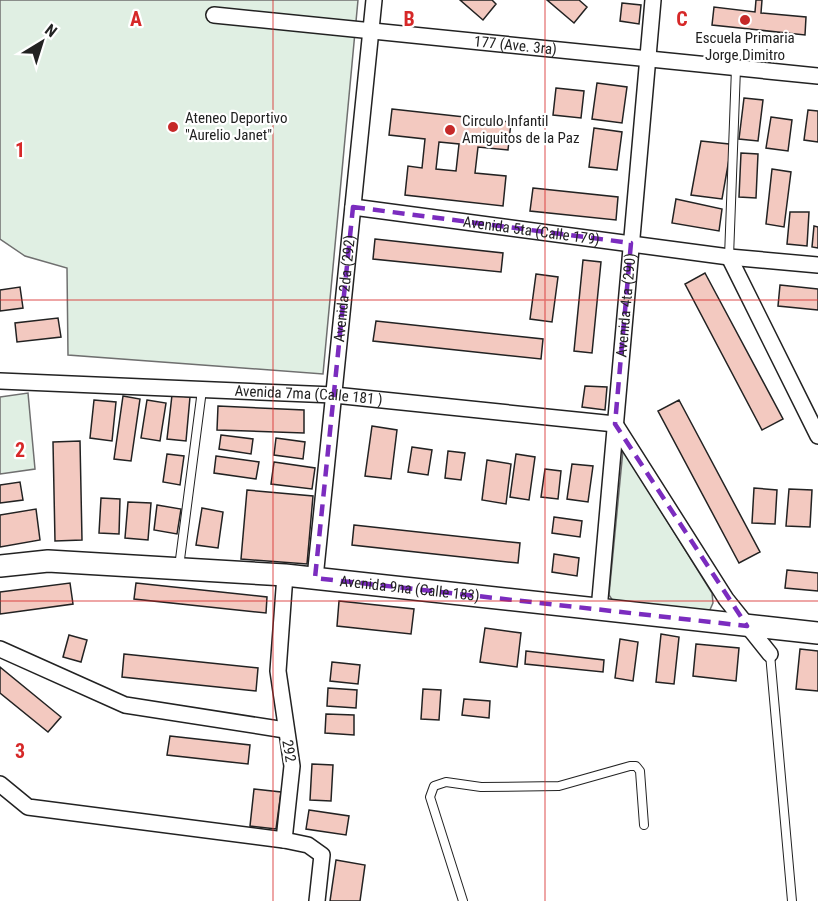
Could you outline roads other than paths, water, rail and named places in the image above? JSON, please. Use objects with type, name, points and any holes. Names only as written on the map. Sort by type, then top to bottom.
[{"type":"street","name":"Avenida 2da (292)","points":[[315,578],[374,0]]},
{"type":"street","name":"Avenida 4ta (290)","points":[[599,610],[653,0]]},
{"type":"street","name":"177 (Ave. 3ra)","points":[[214,15],[818,76]]},
{"type":"street","name":"Avenida 5ta (Calle 179)","points":[[353,207],[729,257],[818,265]]},
{"type":"street","points":[[729,257],[817,436]]},
{"type":"street","name":"Avenida 7ma (Calle 181 )","points":[[0,381],[334,395],[615,424]]},
{"type":"street","points":[[615,424],[726,599],[770,654]]},
{"type":"street","name":"Avenida 9na (Calle 183)","points":[[0,566],[48,561],[285,575],[818,633]]},
{"type":"street","name":"292","points":[[284,840],[292,766],[278,671],[285,575]]},
{"type":"street","points":[[0,649],[126,705],[285,730]]},
{"type":"street","points":[[0,784],[28,807],[308,845],[322,855],[317,901]]},
{"type":"lane","points":[[729,257],[736,68]]},
{"type":"lane","points":[[179,570],[202,390]]},
{"type":"lane","points":[[770,654],[792,901]]},
{"type":"lane","points":[[463,901],[430,797],[434,786],[446,782],[481,787],[559,786],[630,765],[636,766],[640,771],[644,825]]},
{"type":"place","name":"Escuela Primaria Jorge Dimitro","points":[[745,20]]},
{"type":"place","name":"Ateneo Deportivo \"Aurelio Janet\"","points":[[173,127]]},
{"type":"place","name":"Circulo Infantil Amiguitos de la Paz","points":[[450,130]]}]
